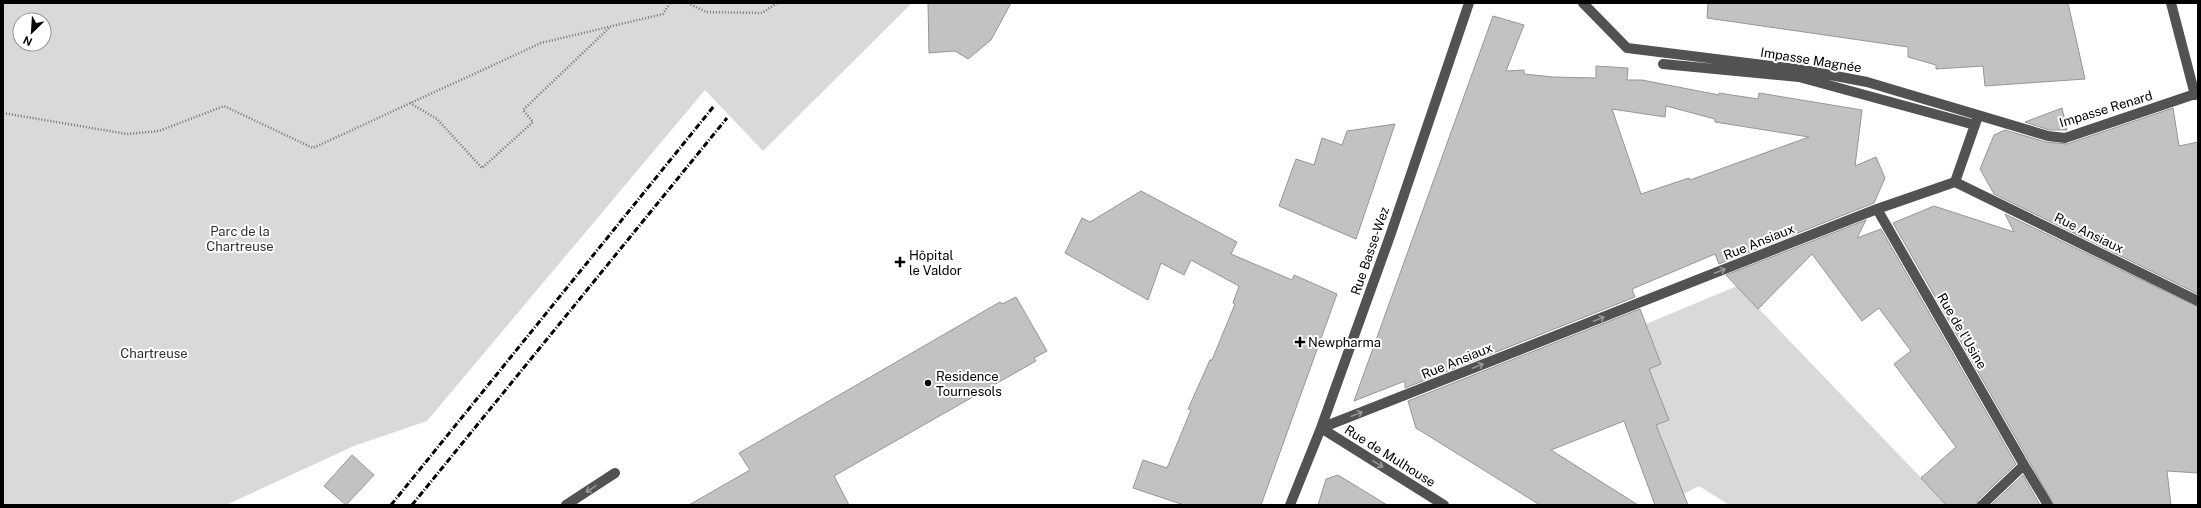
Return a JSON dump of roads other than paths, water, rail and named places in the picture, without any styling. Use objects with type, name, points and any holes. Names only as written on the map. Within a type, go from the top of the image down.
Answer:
[{"type":"street","name":"Rue Basse-Wez","points":[[1290,505],[1321,428],[1390,236],[1469,3]]},
{"type":"street","name":"Impasse Magnée","points":[[1583,3],[1627,48],[1804,70],[1866,82],[1979,115]]},
{"type":"street","name":"Impasse Renard","points":[[1979,115],[2048,136],[2065,138],[2196,94],[2171,3]]},
{"type":"street","points":[[1663,64],[1799,77],[1975,125]]},
{"type":"street","points":[[1955,182],[1979,115]]},
{"type":"street","name":"Rue Ansiaux","points":[[1321,428],[1877,209],[1955,182],[2198,301]]},
{"type":"street","name":"Rue de l'Usine","points":[[1877,209],[2048,505]]},
{"type":"street","name":"Rue de Mulhouse","points":[[1321,428],[1444,505]]},
{"type":"street","points":[[1982,505],[2024,465]]},
{"type":"street","points":[[566,505],[615,472]]},
{"type":"railway","points":[[391,505],[714,106]]},
{"type":"railway","points":[[412,505],[727,118]]},
{"type":"place","name":"Hôpital le Valdor","points":[[900,262]]},
{"type":"place","name":"Newpharma","points":[[1300,342]]},
{"type":"place","name":"Residence Tournesols","points":[[928,383]]},
{"type":"park label","name":"Parc de la Chartreuse","points":[[240,238]]},
{"type":"park label","name":"Chartreuse","points":[[154,353]]}]
